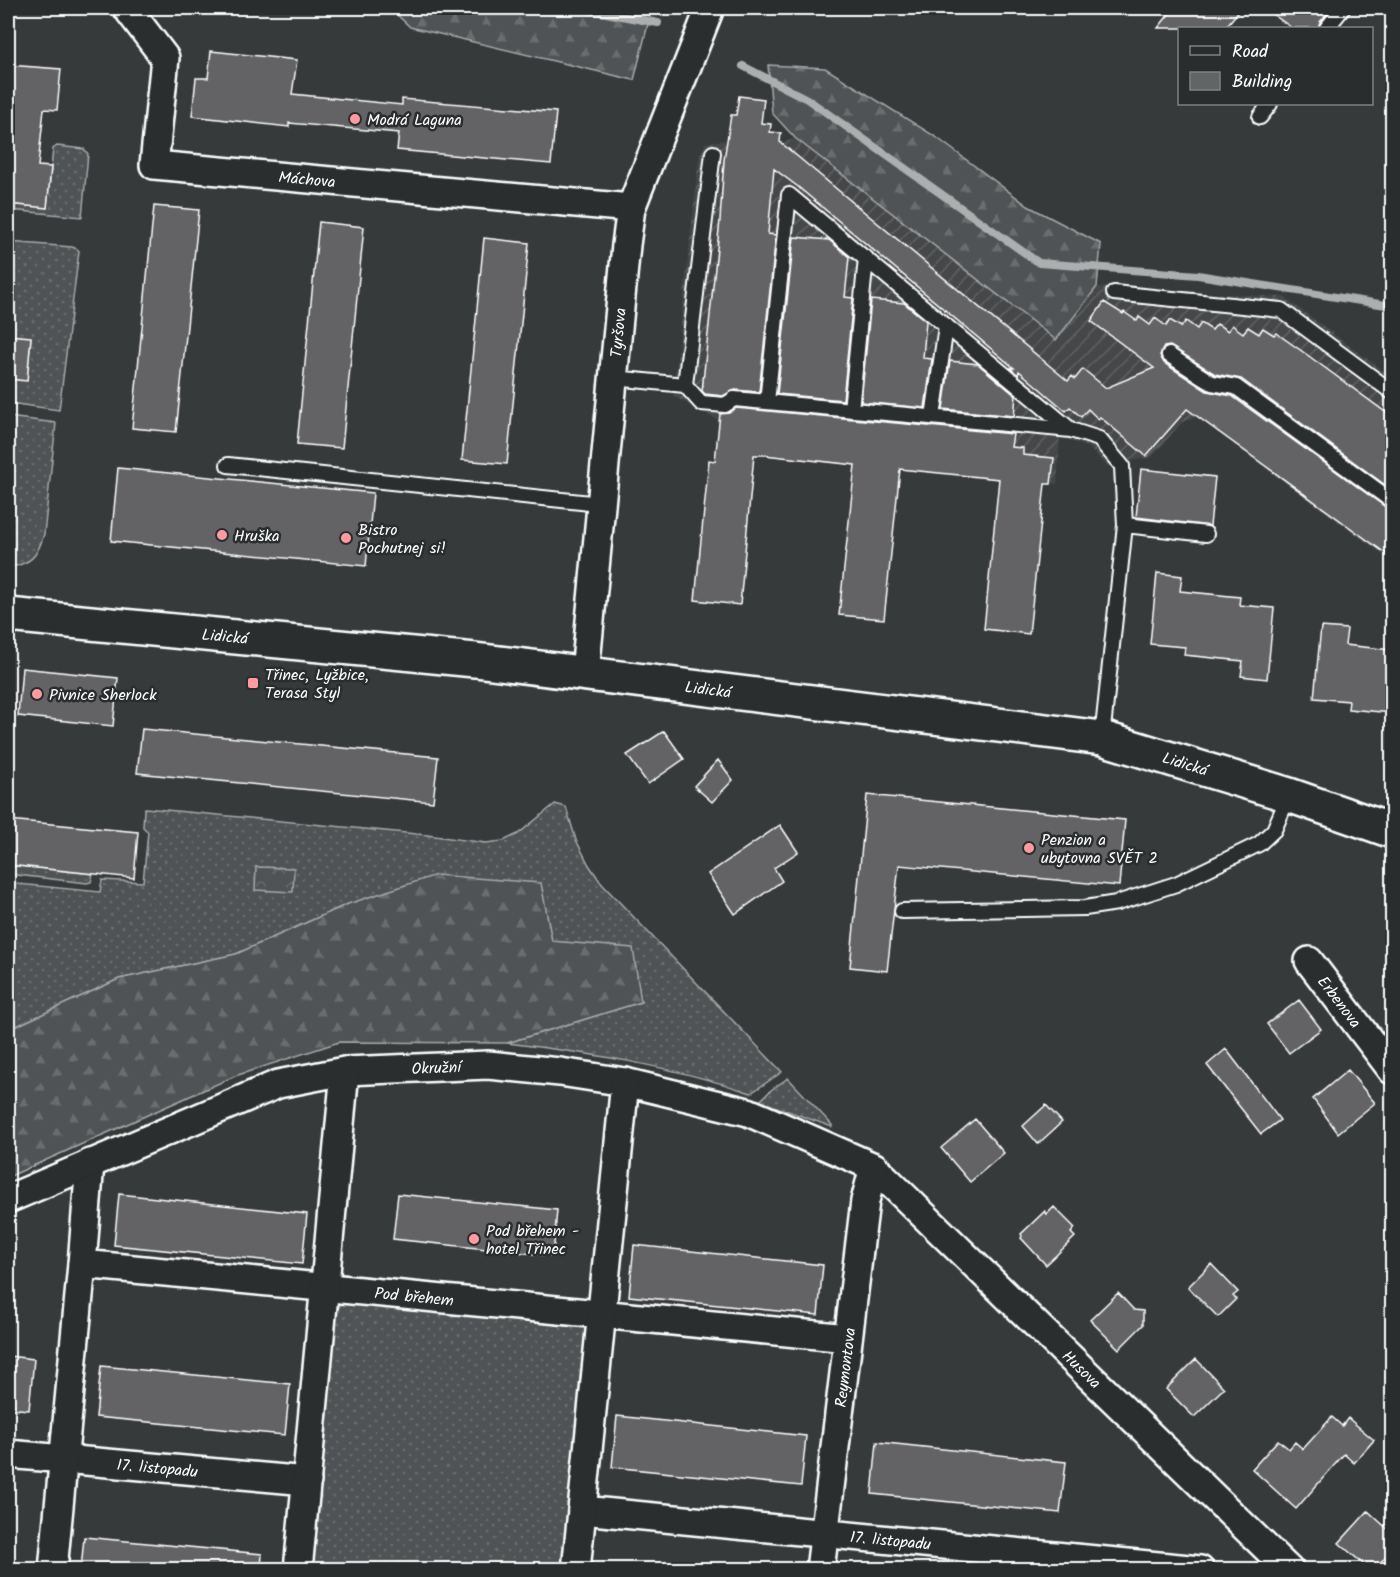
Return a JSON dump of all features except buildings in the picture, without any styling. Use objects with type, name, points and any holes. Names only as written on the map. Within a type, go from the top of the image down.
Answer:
[{"type":"street","name":"Máchova","points":[[127,8],[165,58],[154,165],[631,208]]},
{"type":"street","name":"Tyršova","points":[[585,673],[631,208],[710,8]]},
{"type":"street","name":"Lidická","points":[[8,615],[463,659],[1102,738],[1289,795],[1392,831]]},
{"type":"street","name":"Erbenova","points":[[1309,961],[1392,1070]]},
{"type":"street","name":"Okružní","points":[[8,1199],[278,1084],[345,1071],[488,1065],[560,1072],[625,1082],[748,1112],[874,1167]]},
{"type":"street","points":[[298,1569],[345,1071]]},
{"type":"street","points":[[576,1569],[625,1082]]},
{"type":"street","points":[[53,1569],[90,1163]]},
{"type":"street","name":"Reymontova","points":[[820,1569],[865,1201],[874,1167]]},
{"type":"street","name":"Husova","points":[[874,1167],[1289,1569]]},
{"type":"street","name":"Pod břehem","points":[[82,1264],[848,1338]]},
{"type":"street","name":"17. listopadu","points":[[8,1454],[307,1481]]},
{"type":"street","name":"17. listopadu","points":[[582,1510],[1200,1569]]},
{"type":"lane","points":[[1328,27],[1343,8]]},
{"type":"lane","points":[[1260,117],[1269,105]]},
{"type":"lane","points":[[685,386],[713,153]]},
{"type":"lane","points":[[767,402],[789,195],[1071,430]]},
{"type":"lane","points":[[851,410],[866,258]]},
{"type":"lane","points":[[1114,292],[1281,310],[1392,392]]},
{"type":"lane","points":[[933,417],[946,326]]},
{"type":"lane","points":[[1169,355],[1212,383],[1236,387],[1392,501]]},
{"type":"lane","points":[[614,378],[685,386],[701,404],[725,405],[734,399],[1071,430],[1099,439],[1122,466],[1125,525],[1102,738]]},
{"type":"lane","points":[[228,465],[600,504]]},
{"type":"lane","points":[[1125,525],[1206,534]]},
{"type":"lane","points":[[902,911],[1085,908],[1117,903],[1176,884],[1259,844],[1274,830],[1289,795]]},
{"type":"shaded area","points":[[795,138],[1056,339],[1097,287],[1284,297],[1392,377],[1392,561],[1196,417],[1181,423],[1152,457],[1107,466],[1089,448],[1060,437],[1057,484],[716,451],[718,420],[673,396],[699,158],[705,143],[725,140],[777,146]]},
{"type":"green space","points":[[390,8],[652,8],[634,80],[410,27]]},
{"type":"green space","points":[[768,65],[825,68],[936,137],[1028,206],[1101,244],[1097,287],[1056,340],[795,138],[772,113]]},
{"type":"green space","points":[[57,146],[84,149],[88,154],[82,217],[10,210],[10,204],[47,208],[53,149]]},
{"type":"green space","points":[[8,242],[72,247],[79,251],[59,410],[9,403],[11,379],[27,380],[31,338],[8,335]]},
{"type":"green space","points":[[8,417],[56,423],[44,534],[32,558],[8,568]]},
{"type":"green space","points":[[555,804],[566,807],[576,840],[602,884],[782,1072],[751,1093],[661,1068],[569,1051],[507,1043],[641,1002],[552,942],[348,904],[236,954],[119,979],[8,1030],[8,883],[100,892],[102,880],[143,882],[148,832],[143,827],[145,808],[427,835],[486,843],[503,841],[518,834]]},
{"type":"green space","points":[[8,865],[93,874],[91,882],[87,883],[8,874]]},
{"type":"green space","points":[[256,867],[294,868],[293,892],[255,890]]},
{"type":"green space","points":[[436,875],[541,883],[552,941],[633,948],[641,1002],[507,1043],[339,1042],[235,1076],[8,1177],[8,1030],[119,979],[236,954],[348,904]]},
{"type":"green space","points":[[788,1078],[832,1125],[832,1127],[760,1101]]},
{"type":"green space","points":[[342,1302],[587,1325],[566,1569],[308,1570],[334,1315]]},
{"type":"waterway","points":[[580,8],[658,23]]},
{"type":"waterway","points":[[743,66],[807,99],[1039,263],[1198,275],[1392,306]]},
{"type":"place","name":"Modrá Laguna","points":[[355,119]]},
{"type":"place","name":"Hruška","points":[[222,535]]},
{"type":"place","name":"Bistro Pochutnej si!","points":[[346,538]]},
{"type":"place","name":"Třinec, Lyžbice, Terasa Styl","points":[[253,683]]},
{"type":"place","name":"Pivnice Sherlock","points":[[37,694]]},
{"type":"place","name":"Penzion a ubytovna SVĚT 2","points":[[1029,848]]},
{"type":"place","name":"Pod břehem - hotel Třinec","points":[[474,1239]]}]
